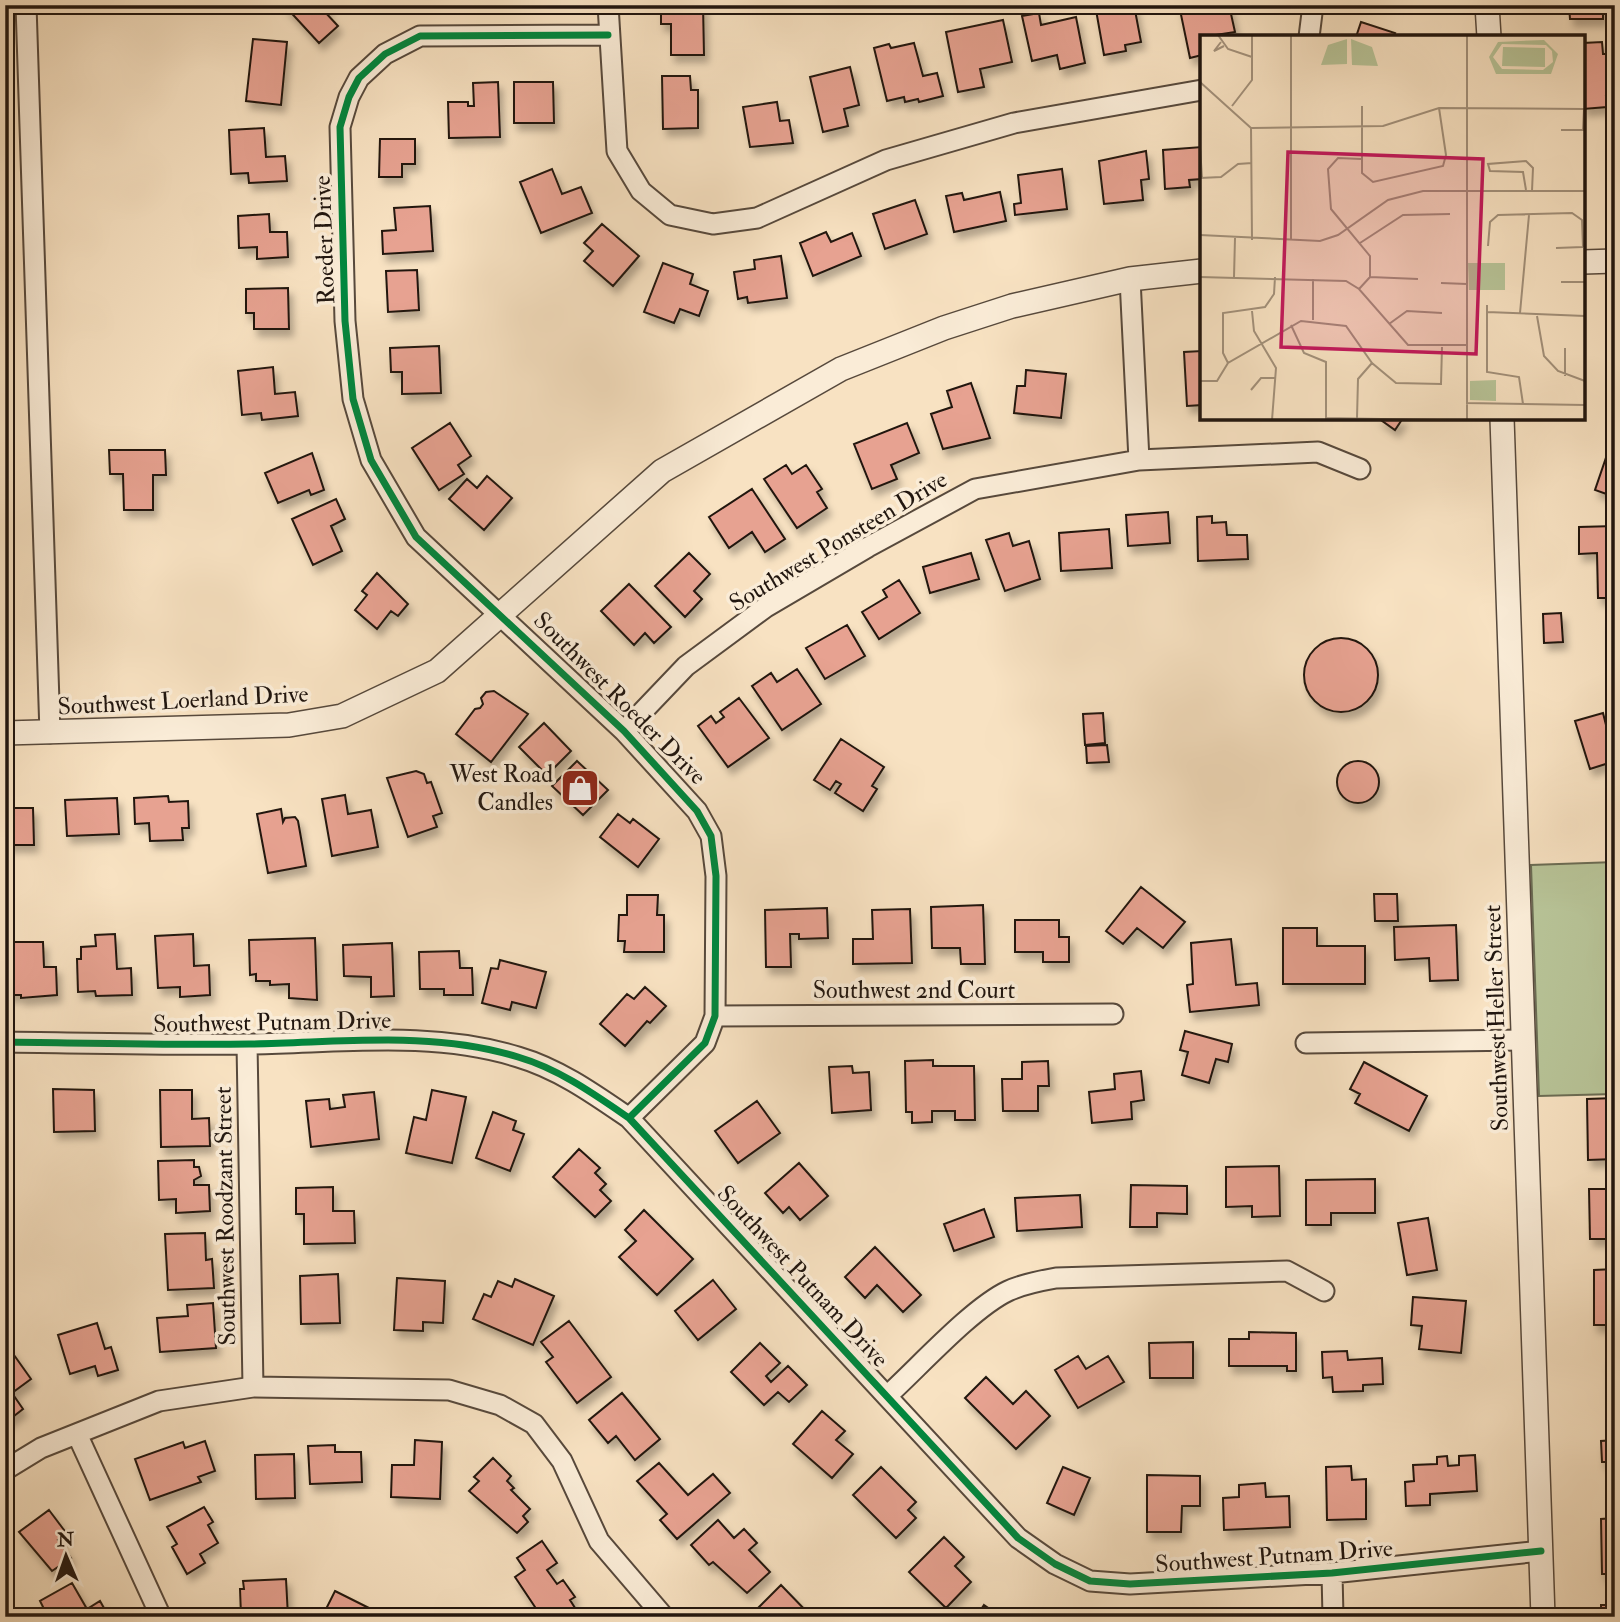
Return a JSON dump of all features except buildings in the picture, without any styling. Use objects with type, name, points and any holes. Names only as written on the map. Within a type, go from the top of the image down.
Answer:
[{"type":"street","points":[[26,5],[50,733]]},
{"type":"street","points":[[607,5],[617,151],[641,191],[670,215],[713,223],[757,218],[886,160],[1014,123],[1200,90]]},
{"type":"street","points":[[1309,35],[1313,5]]},
{"type":"street","points":[[1488,5],[1489,35]]},
{"type":"street","name":"Roeder Drive","points":[[502,614],[416,537],[371,460],[353,399],[345,321],[340,127],[349,97],[359,78],[384,54],[420,36],[608,35]]},
{"type":"street","points":[[1585,262],[1615,261]]},
{"type":"street","name":"Southwest Loerland Drive","points":[[5,733],[289,724],[342,716],[437,671],[662,471],[841,369],[989,313],[1130,279],[1200,271]]},
{"type":"street","points":[[1130,279],[1139,460]]},
{"type":"street","name":"Southwest Heller Street","points":[[1502,420],[1543,1617]]},
{"type":"street","name":"Southwest Ponsteen Drive","points":[[624,731],[686,666],[766,607],[975,489],[1139,460],[1318,452],[1360,469]]},
{"type":"street","name":"Southwest Roeder Drive","points":[[502,614],[624,731],[697,811],[711,836],[716,876],[715,1016],[705,1044],[629,1118]]},
{"type":"street","name":"Southwest 2nd Court","points":[[715,1016],[1113,1014]]},
{"type":"street","name":"Southwest Putnam Drive","points":[[5,1042],[247,1044],[408,1040],[462,1044],[518,1056],[557,1072],[629,1118],[1018,1538],[1055,1564],[1090,1581],[1130,1584],[1332,1573],[1541,1551]]},
{"type":"street","points":[[1306,1044],[1523,1040]]},
{"type":"street","name":"Southwest Roodzant Street","points":[[247,1044],[253,1387]]},
{"type":"street","points":[[887,1396],[983,1308],[1006,1292],[1031,1282],[1056,1278],[1287,1271],[1324,1291]]},
{"type":"street","points":[[5,1470],[41,1448],[159,1401],[253,1387],[449,1390],[500,1405],[534,1424],[562,1461],[599,1541],[664,1617]]},
{"type":"street","points":[[77,1434],[160,1617]]},
{"type":"street","points":[[1332,1573],[1333,1617]]},
{"type":"green space","points":[[1615,862],[1615,1094],[1539,1096],[1531,865]]},
{"type":"cycle path","points":[[608,35],[420,36],[385,54],[359,78],[349,97],[340,127],[345,321],[353,399],[371,460],[416,537],[624,731],[697,811],[711,836],[716,876],[715,1016],[705,1043],[629,1118]]},
{"type":"cycle path","points":[[5,1042],[219,1044],[419,1041],[485,1049],[533,1062],[562,1075],[629,1118],[1018,1538],[1055,1564],[1090,1581],[1130,1584],[1332,1573],[1541,1551]]},
{"type":"place","name":"West Road Candles","points":[[580,788]]}]
